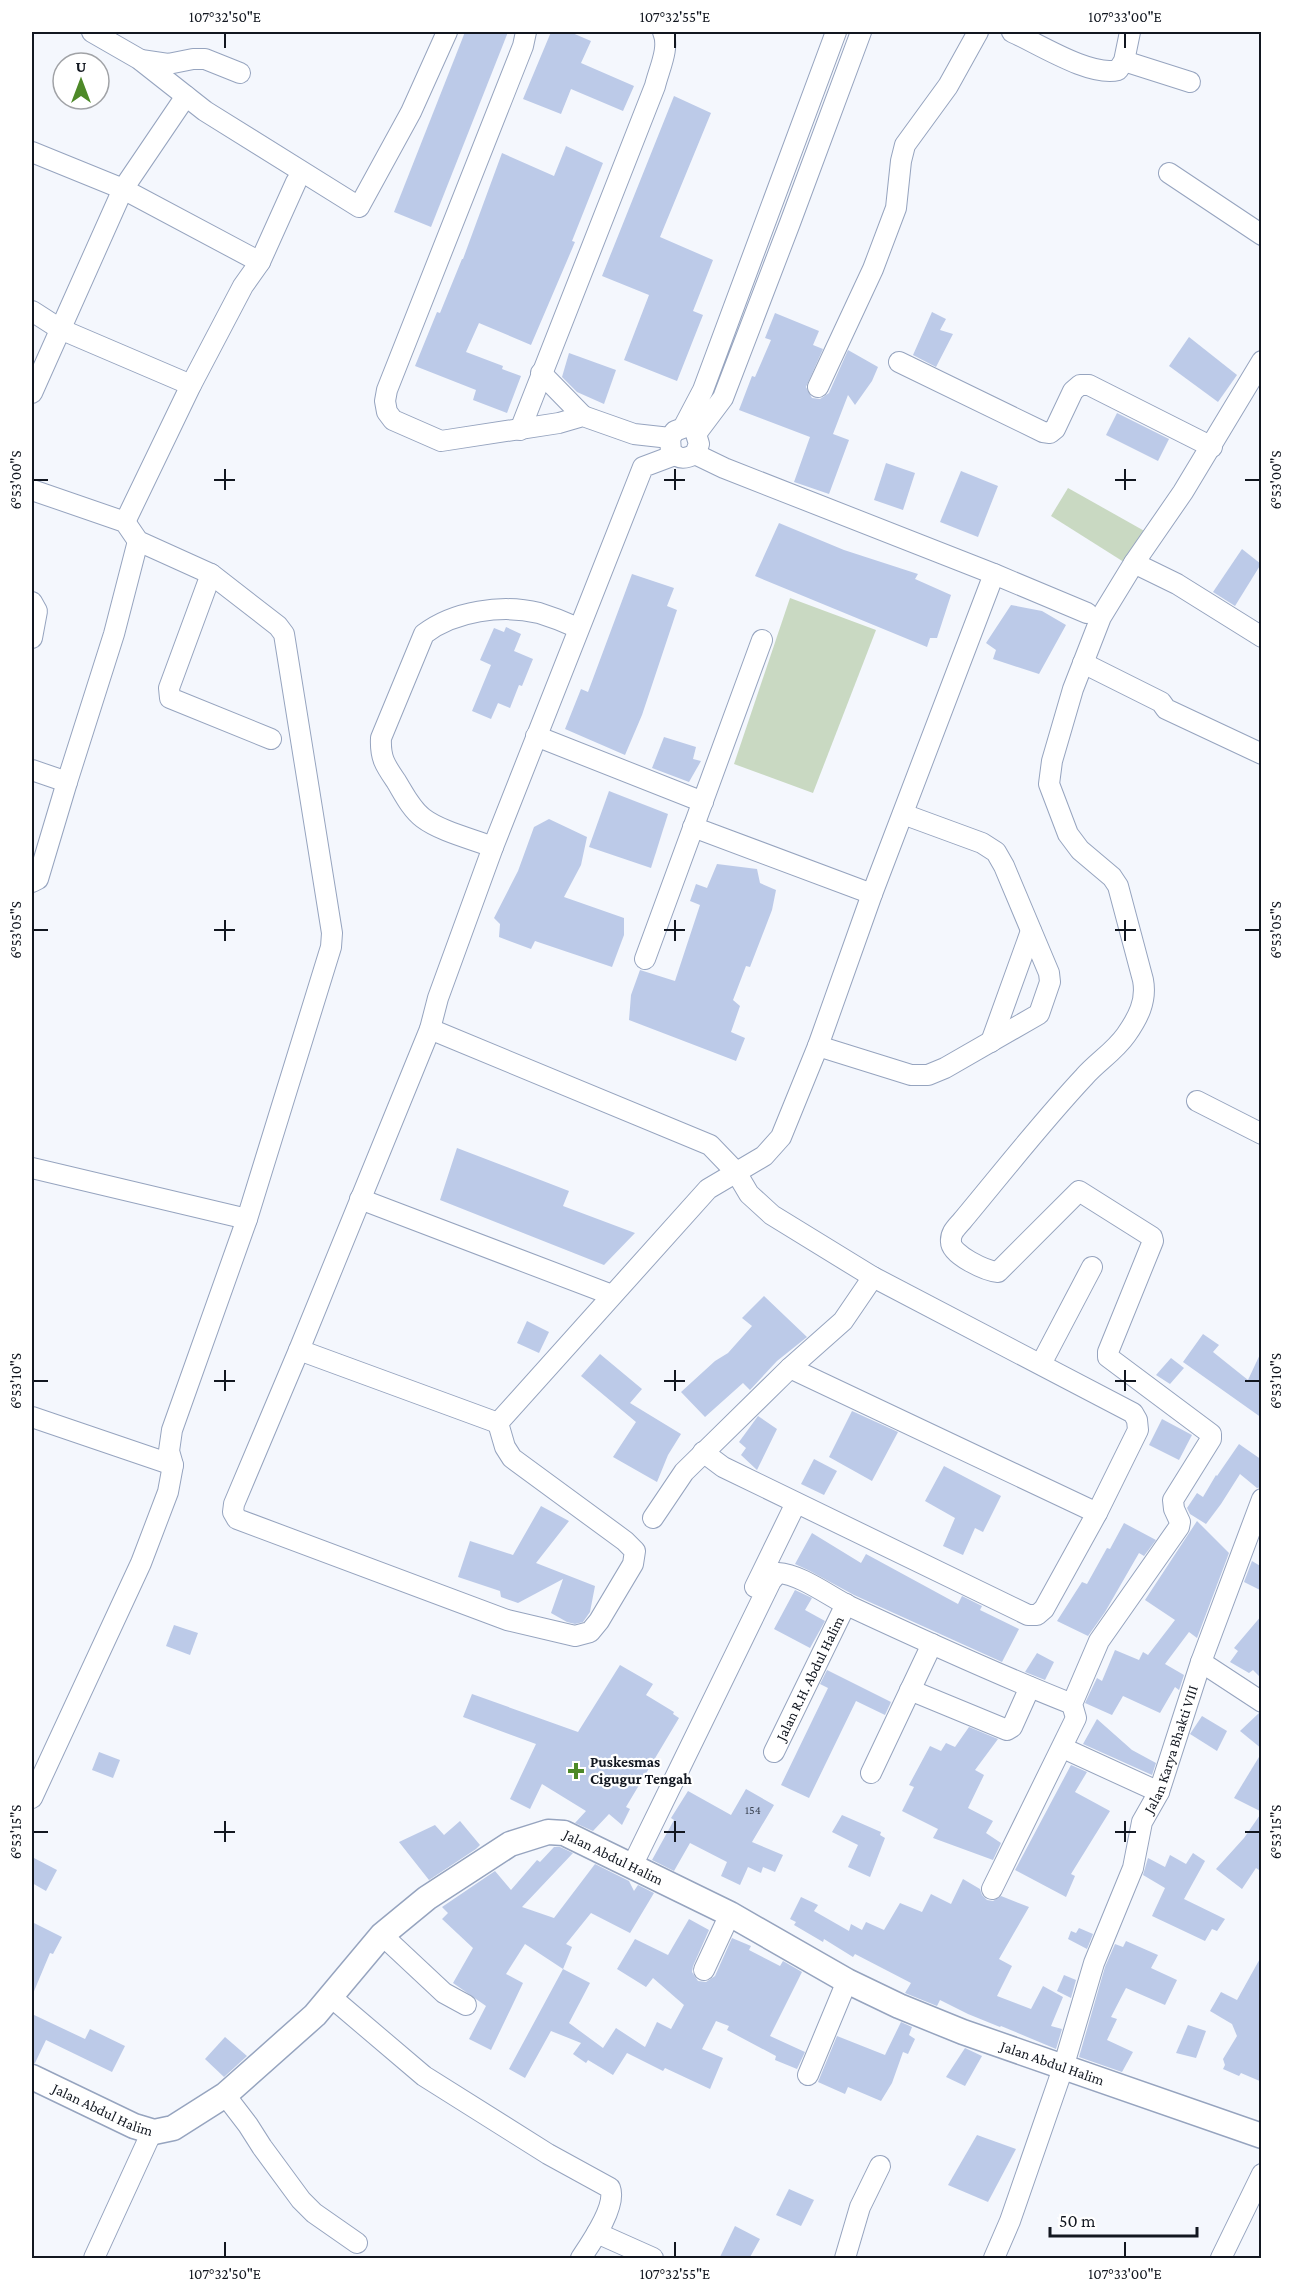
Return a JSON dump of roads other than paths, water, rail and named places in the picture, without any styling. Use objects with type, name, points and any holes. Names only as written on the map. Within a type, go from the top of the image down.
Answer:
[{"type":"street","points":[[92,32],[139,59],[205,111],[359,207],[411,112],[447,32]]},
{"type":"street","points":[[526,32],[523,46],[415,314],[385,401],[387,412],[393,420],[441,441],[559,423],[583,416]]},
{"type":"street","points":[[520,429],[655,86],[665,49],[666,39],[663,32]]},
{"type":"street","points":[[684,442],[836,32]]},
{"type":"street","points":[[643,466],[684,442],[723,398],[861,32]]},
{"type":"street","points":[[818,387],[873,269],[896,208],[905,145],[948,86],[978,32]]},
{"type":"street","points":[[1012,32],[1068,59],[1108,73],[1119,70],[1124,61],[1130,32]]},
{"type":"street","points":[[139,59],[168,64],[205,59],[240,73]]},
{"type":"street","points":[[1124,61],[1190,82]]},
{"type":"street","points":[[32,393],[123,189],[186,96]]},
{"type":"street","points":[[32,152],[123,189],[260,262]]},
{"type":"street","points":[[1169,173],[1262,235]]},
{"type":"street","points":[[125,522],[191,385],[243,286],[260,262],[296,182]]},
{"type":"street","points":[[768,214],[790,223]]},
{"type":"street","points":[[32,311],[60,329],[191,385]]},
{"type":"street","points":[[992,1889],[1076,1718],[1072,1704],[1099,1641],[1179,1527],[1180,1522],[1173,1500],[1211,1434],[1108,1357],[1108,1352],[1153,1241],[1152,1237],[1079,1191],[998,1272],[978,1265],[952,1248],[952,1233],[1085,1076],[1116,1048],[1127,1034],[1143,1005],[1145,993],[1143,980],[1118,886],[1112,877],[1080,850],[1068,834],[1049,784],[1052,761],[1083,663],[1101,617],[1134,563],[1212,447],[1262,361]]},
{"type":"street","points":[[899,362],[1043,432],[1050,433],[1055,429],[1073,391],[1080,385],[1089,385],[1212,447]]},
{"type":"street","points":[[541,373],[583,416],[634,434],[684,442],[724,468],[1087,613]]},
{"type":"street","points":[[498,1423],[505,1447],[512,1458],[625,1541],[635,1551],[633,1564],[590,1632],[575,1636],[507,1620],[237,1519],[233,1512],[234,1504],[430,1029],[438,998],[493,847],[643,466],[645,455],[634,434]]},
{"type":"street","points":[[32,490],[125,522],[138,541],[211,574],[278,626],[284,634],[332,933],[332,947],[247,1219],[172,1431],[169,1451],[173,1465],[168,1492],[141,1563],[32,1798]]},
{"type":"street","points":[[32,882],[38,879],[114,634],[138,541]]},
{"type":"street","points":[[1134,563],[1177,584],[1262,637]]},
{"type":"street","points":[[211,574],[169,688],[170,698],[270,739]]},
{"type":"street","points":[[498,1423],[708,1189],[764,1156],[781,1137],[818,1046],[872,894],[994,574]]},
{"type":"street","points":[[32,602],[37,611],[32,638]]},
{"type":"street","points":[[493,847],[424,819],[415,810],[386,765],[380,753],[381,738],[424,634],[436,625],[465,615],[500,609],[537,612],[578,628]]},
{"type":"street","points":[[645,959],[762,640]]},
{"type":"street","points":[[1083,663],[1161,702],[1166,709],[1262,754]]},
{"type":"street","points":[[536,736],[703,802]]},
{"type":"street","points":[[32,770],[67,782]]},
{"type":"street","points":[[818,1046],[911,1075],[928,1075],[945,1068],[1039,1014],[1050,982],[1049,973],[996,852],[982,843],[903,814]]},
{"type":"street","points":[[693,827],[872,894]]},
{"type":"street","points":[[991,1042],[1031,932]]},
{"type":"street","points":[[430,1029],[710,1145],[736,1172],[749,1194],[772,1215],[873,1277],[1133,1413],[1137,1420],[1138,1430],[1097,1513],[1044,1609],[1037,1615],[1028,1615],[796,1503],[723,1467],[703,1452]]},
{"type":"street","points":[[1197,1101],[1262,1134]]},
{"type":"street","points":[[32,1167],[247,1219]]},
{"type":"street","points":[[360,1199],[612,1295]]},
{"type":"street","points":[[1041,1364],[1092,1267]]},
{"type":"street","points":[[654,1518],[684,1472],[790,1368],[843,1321],[873,1277]]},
{"type":"street","points":[[299,1350],[498,1423]]},
{"type":"street","points":[[790,1368],[1097,1513]]},
{"type":"street","points":[[32,1417],[173,1465]]},
{"type":"street","name":"Jalan Karya Bhakti VIII","points":[[994,2259],[1011,2221],[1063,2068],[1094,1963],[1133,1868],[1142,1822],[1159,1792],[1201,1662],[1255,1534],[1262,1499]]},
{"type":"street","points":[[629,1842],[796,1503]]},
{"type":"street","points":[[632,1866],[774,1576],[778,1573],[792,1576],[932,1644],[1030,1688],[1072,1704]]},
{"type":"street","name":"Jalan R.H. Abdul Halim","points":[[774,1752],[846,1604]]},
{"type":"street","points":[[871,1773],[932,1644]]},
{"type":"street","points":[[1201,1662],[1262,1702]]},
{"type":"street","points":[[910,1690],[1007,1730],[1012,1727],[1030,1688]]},
{"type":"street","points":[[1063,1748],[1159,1792]]},
{"type":"street","name":"Jalan Abdul Halim","points":[[32,2077],[134,2126],[154,2132],[173,2128],[225,2095],[315,2015],[382,1935],[428,1898],[510,1844],[532,1835],[548,1832],[564,1833],[730,1914],[847,1981],[899,2006],[1063,2068],[1262,2136]]},
{"type":"street","points":[[704,1970],[730,1914]]},
{"type":"street","points":[[382,1935],[444,1993],[466,2005]]},
{"type":"street","points":[[808,2075],[847,1981]]},
{"type":"street","points":[[330,1997],[424,2076],[548,2154],[610,2188],[612,2201],[597,2233],[581,2259]]},
{"type":"street","points":[[225,2095],[301,2200],[314,2213],[357,2243]]},
{"type":"street","points":[[94,2259],[149,2138],[154,2132]]},
{"type":"street","points":[[845,2259],[860,2207],[880,2166]]},
{"type":"street","points":[[1221,2259],[1262,2174]]},
{"type":"street","points":[[597,2233],[653,2259]]},
{"type":"place","name":"Puskesmas Cigugur Tengah","points":[[576,1771]]}]
